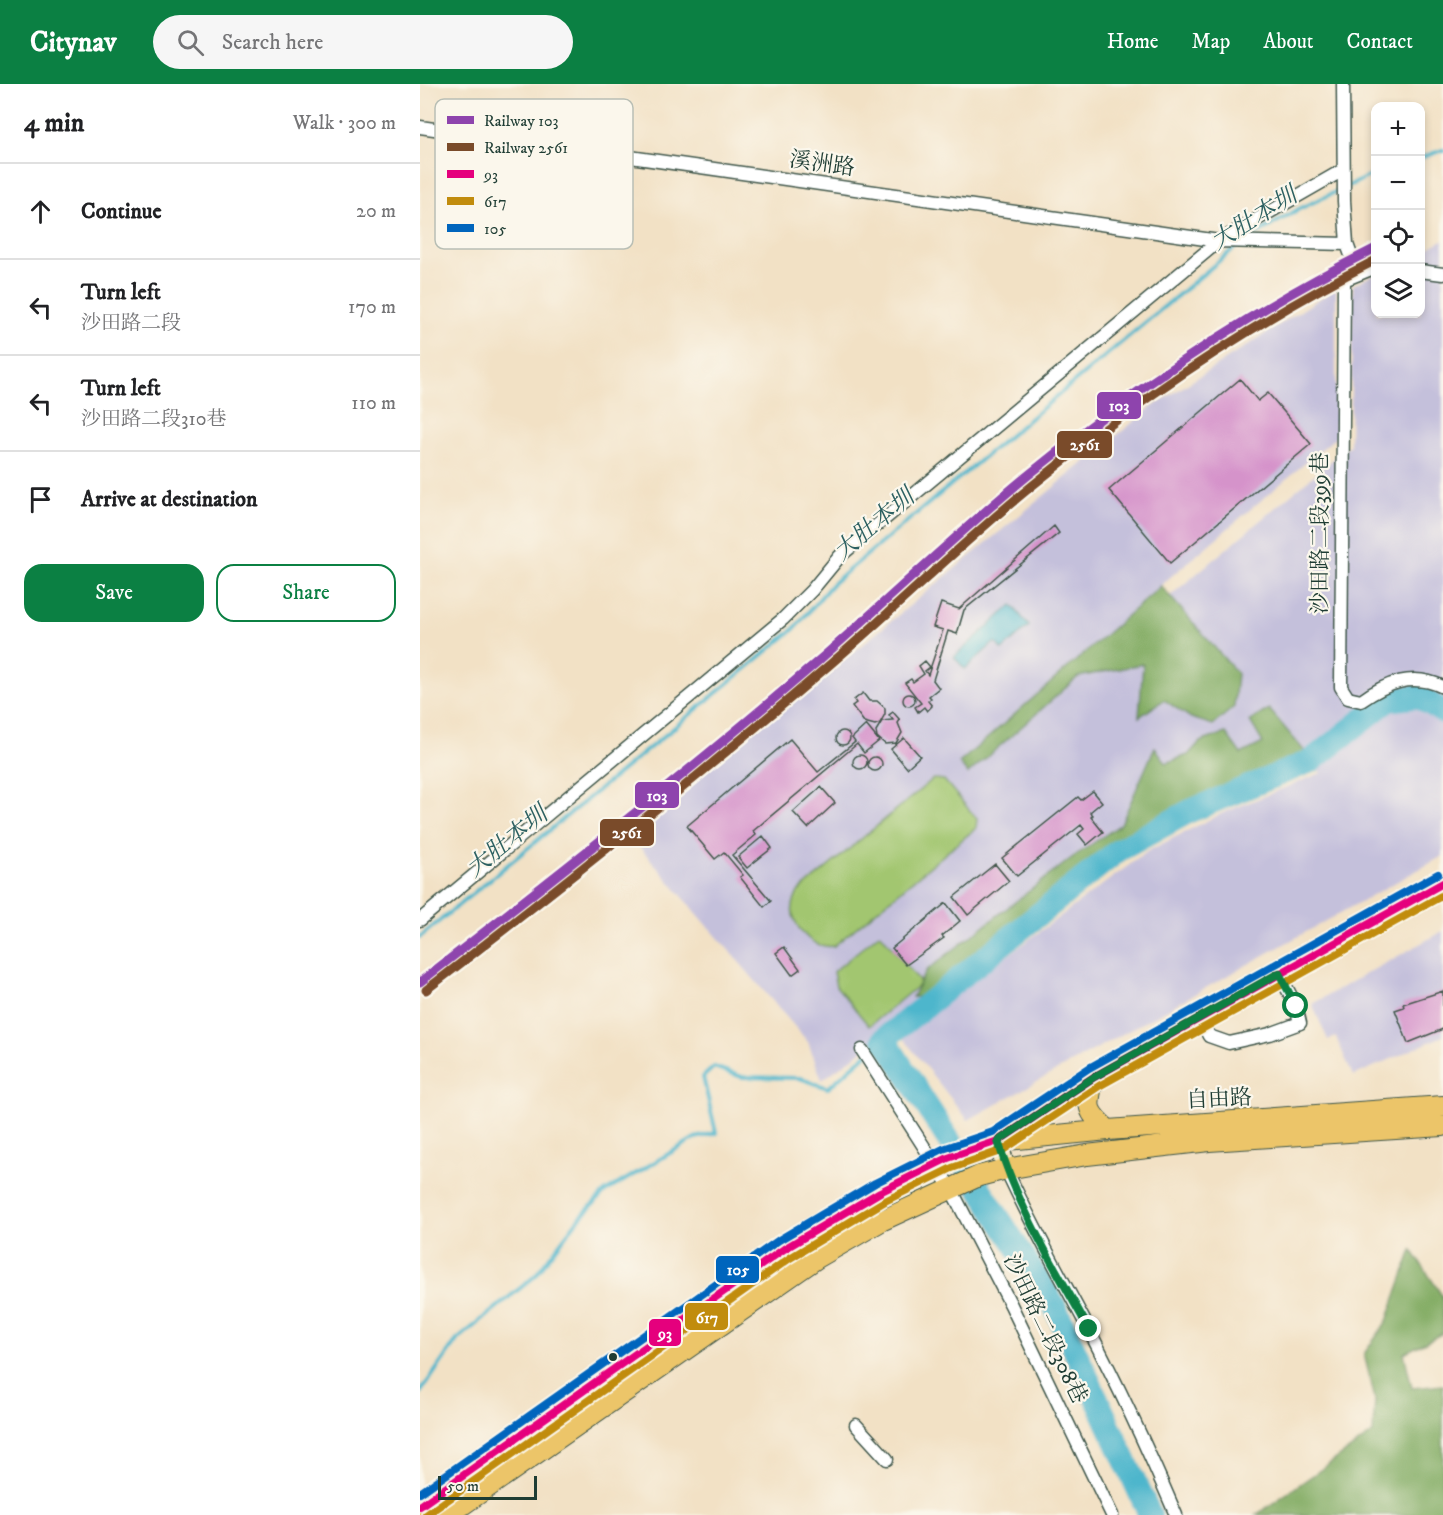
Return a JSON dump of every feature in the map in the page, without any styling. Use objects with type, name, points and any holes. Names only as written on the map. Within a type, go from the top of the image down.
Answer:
[{"type":"main road","points":[[1094,1077],[1088,1102],[1090,1115],[1108,1130]]},
{"type":"main road","name":"自由路","points":[[420,1506],[784,1249],[880,1192],[974,1148],[998,1141],[1108,1130],[1443,1106]]},
{"type":"main road","name":"自由路","points":[[448,1515],[801,1268],[881,1221],[965,1182],[1006,1169],[1087,1155],[1209,1141],[1443,1126]]},
{"type":"street","points":[[1343,84],[1343,170],[1347,244],[1357,272],[1371,268]]},
{"type":"street","name":"溪洲路","points":[[420,127],[435,129]]},
{"type":"street","name":"溪洲路","points":[[633,157],[1220,241],[1347,244]]},
{"type":"street","points":[[420,920],[783,619],[840,556],[1220,241],[1343,170]]},
{"type":"street","name":"沙田路二段399巷","points":[[1357,272],[1344,280],[1341,687],[1348,698],[1361,701],[1378,689],[1400,681],[1415,680],[1443,687]]},
{"type":"street","points":[[1425,272],[1443,274]]},
{"type":"street","points":[[1176,1515],[1098,1349],[1033,1227],[1006,1169],[998,1141],[1094,1077],[1443,883]]},
{"type":"street","points":[[1200,1018],[1209,1036],[1229,1043],[1270,1034],[1300,1023],[1296,1006],[1279,973]]},
{"type":"street","name":"沙田路二段308巷","points":[[862,1050],[942,1161],[965,1182],[1011,1305],[1112,1515]]},
{"type":"street","points":[[856,1425],[887,1459]]},
{"type":"shaded area","points":[[1443,240],[1443,856],[968,1120],[903,1038],[922,1019],[1148,851],[1218,815],[1321,773],[1304,750],[1117,838],[854,1057],[822,1080],[808,1042],[626,831],[809,681],[851,654],[1149,409],[1336,288],[1336,437],[1161,585],[1170,596],[1350,445],[1353,285],[1371,276],[1371,318],[1425,318],[1425,250]]},
{"type":"shaded area","points":[[1443,931],[1443,1036],[1353,1076],[1336,1037],[1328,1040],[1312,1004]]},
{"type":"green space","points":[[1161,586],[1237,673],[1234,707],[1213,725],[1191,718],[1164,700],[1139,717],[1143,664],[1078,677],[968,774],[959,763]]},
{"type":"green space","points":[[1269,709],[1311,759],[1209,798],[1142,833],[941,997],[912,997],[926,971],[1073,857],[1121,824],[1155,747],[1166,763],[1188,755],[1200,742],[1226,733],[1241,754],[1263,743],[1250,721]]},
{"type":"green space","points":[[933,779],[944,780],[977,819],[976,828],[834,946],[814,943],[799,928],[793,915],[793,906],[798,892]]},
{"type":"green space","points":[[880,933],[921,983],[869,1026],[836,986],[833,972]]},
{"type":"green space","points":[[1412,1250],[1443,1297],[1443,1333],[1404,1353],[1412,1388],[1443,1385],[1443,1515],[1256,1515],[1373,1433],[1375,1399],[1364,1354],[1387,1321]]},
{"type":"water","points":[[1012,605],[1029,626],[1002,650],[995,642],[965,669],[954,657]]},
{"type":"building","points":[[1240,379],[1258,401],[1268,393],[1311,444],[1170,563],[1109,490]]},
{"type":"building","points":[[1054,526],[1059,533],[964,610],[957,634],[948,631],[933,680],[939,688],[929,696],[931,698],[928,701],[932,706],[927,711],[924,707],[918,712],[915,707],[921,703],[905,683],[911,679],[913,682],[924,674],[919,666],[925,661],[930,667],[925,671],[928,675],[943,630],[933,627],[941,603],[959,609]]},
{"type":"building","points":[[863,693],[869,701],[877,701],[885,708],[885,714],[880,723],[875,725],[864,722],[852,706],[856,703],[854,700]]},
{"type":"building","points":[[911,694],[914,695],[914,705],[907,706],[904,705],[903,698],[904,695]]},
{"type":"building","points":[[893,712],[900,720],[898,723],[902,733],[896,743],[885,744],[877,737],[876,731],[882,721],[893,720],[889,715]]},
{"type":"building","points":[[866,725],[879,741],[864,753],[857,744],[753,831],[756,835],[732,855],[771,901],[764,907],[740,877],[743,875],[724,852],[715,859],[687,826],[790,739],[818,772],[855,742],[852,738]]},
{"type":"building","points":[[840,731],[846,731],[850,738],[846,745],[840,745],[836,741],[836,735]]},
{"type":"building","points":[[904,738],[920,756],[907,768],[891,749]]},
{"type":"building","points":[[857,755],[863,755],[867,762],[863,769],[857,769],[853,765],[853,759]]},
{"type":"building","points":[[872,757],[878,757],[882,764],[878,771],[872,771],[868,767],[868,761]]},
{"type":"building","points":[[821,787],[835,803],[808,828],[793,812]]},
{"type":"building","points":[[1093,791],[1102,802],[1090,812],[1093,815],[1091,817],[1103,832],[1087,845],[1078,834],[1084,829],[1081,825],[1017,876],[1002,858],[1078,797],[1081,800]]},
{"type":"building","points":[[763,836],[772,848],[747,868],[738,857]]},
{"type":"building","points":[[995,864],[1009,881],[968,915],[954,897]]},
{"type":"building","points":[[946,903],[960,921],[942,936],[944,938],[906,965],[892,948]]},
{"type":"building","points":[[784,947],[800,969],[792,975],[776,953]]},
{"type":"building","points":[[1443,991],[1443,1029],[1408,1043],[1395,1010],[1404,1007],[1403,1004]]},
{"type":"waterway","name":"大肚本圳","points":[[1425,156],[1443,150]]},
{"type":"waterway","name":"大肚本圳","points":[[1251,237],[1299,209],[1371,175]]},
{"type":"waterway","name":"大肚本圳","points":[[420,937],[794,629],[832,584],[1237,246]]},
{"type":"waterway","points":[[1150,1515],[1053,1303],[884,1039],[1119,850],[1190,811],[1311,761],[1388,700],[1419,696],[1443,712]]},
{"type":"waterway","points":[[420,1393],[457,1340],[535,1276],[576,1222],[605,1192],[695,1138],[716,1133],[703,1077],[714,1067],[742,1077],[800,1078],[828,1088],[884,1039]]},
{"type":"rail line","name":"103","points":[[420,982],[670,785],[817,662],[999,499],[1067,444],[1151,382],[1239,325],[1329,272],[1371,251]]},
{"type":"rail line","name":"2561","points":[[426,990],[724,754],[848,649],[1006,507],[1073,453],[1198,363],[1286,309],[1371,263]]},
{"type":"transit line","name":"105","points":[[420,1493],[779,1240],[875,1183],[943,1149],[993,1132],[1089,1068],[1438,874]]},
{"type":"transit line","name":"93","points":[[420,1506],[784,1249],[880,1192],[948,1158],[998,1141],[1094,1077],[1443,883]]},
{"type":"transit line","name":"617","points":[[426,1515],[790,1258],[885,1201],[952,1168],[1003,1150],[1099,1086],[1443,895]]},
{"type":"route","points":[[1089,1329],[1033,1227],[1006,1169],[998,1141],[1094,1077],[1279,973],[1296,1006]]}]
